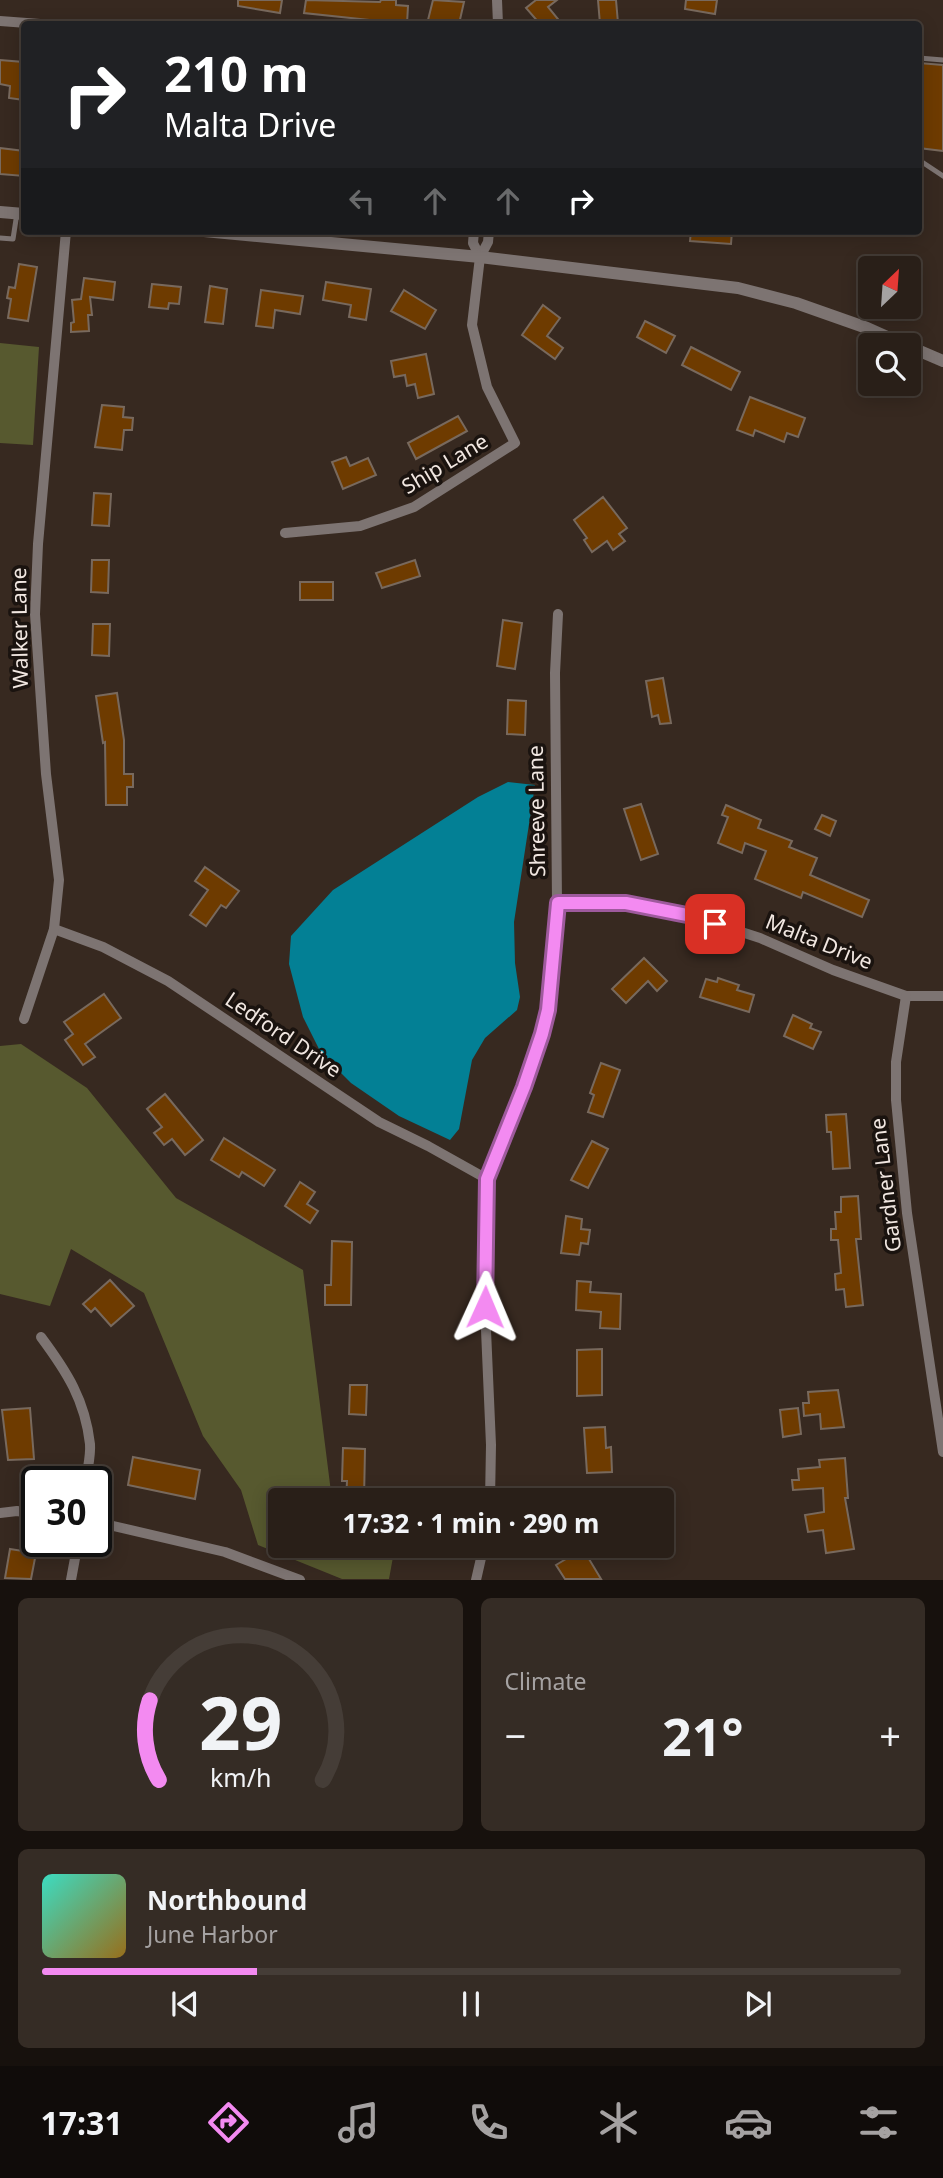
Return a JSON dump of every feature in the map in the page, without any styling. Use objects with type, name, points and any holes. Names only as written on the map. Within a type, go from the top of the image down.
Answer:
[{"type":"street","points":[[497,0],[498,21]]},
{"type":"street","points":[[0,21],[21,23]]},
{"type":"street","points":[[0,212],[21,214]]},
{"type":"street","name":"Walker Lane","points":[[24,1019],[54,929],[60,880],[46,774],[36,614],[38,544],[66,235]]},
{"type":"street","points":[[246,235],[480,257],[738,288],[796,303],[875,333]]},
{"type":"street","points":[[474,235],[473,243],[480,257]]},
{"type":"street","points":[[480,257],[488,243],[489,235]]},
{"type":"street","name":"Ship Lane","points":[[285,533],[360,526],[414,507],[515,443],[487,387],[472,325],[480,257]]},
{"type":"street","points":[[921,351],[943,361]]},
{"type":"street","name":"Shreeve Lane","points":[[491,1488],[485,1307],[487,1179],[524,1087],[548,1010],[558,903],[555,673],[558,614]]},
{"type":"street","name":"Malta Drive","points":[[558,903],[626,903],[692,916],[760,939],[833,970],[906,996],[943,996]]},
{"type":"street","name":"Ledford Drive","points":[[54,929],[103,947],[168,981],[379,1122],[487,1179]]},
{"type":"street","name":"Gardner Lane","points":[[906,996],[896,1062],[896,1100],[907,1213],[943,1452]]},
{"type":"street","points":[[41,1337],[66,1371],[81,1402],[90,1446],[88,1466]]},
{"type":"street","points":[[0,1513],[21,1511]]},
{"type":"street","points":[[112,1525],[225,1552],[300,1580]]},
{"type":"street","points":[[71,1580],[75,1557]]},
{"type":"street","points":[[476,1580],[481,1558]]},
{"type":"lane","points":[[922,58],[943,60]]},
{"type":"lane","points":[[922,162],[943,176]]},
{"type":"lane","points":[[0,238],[13,239],[21,214]]},
{"type":"green space","points":[[0,343],[39,347],[33,445],[0,443]]},
{"type":"green space","points":[[21,1044],[87,1088],[176,1198],[303,1270],[330,1488],[268,1488],[268,1549],[258,1545],[241,1490],[203,1436],[144,1293],[71,1249],[50,1306],[0,1294],[0,1046]]},
{"type":"green space","points":[[290,1558],[393,1558],[389,1579],[342,1579]]},
{"type":"water","points":[[508,782],[535,785],[514,922],[515,963],[520,997],[517,1010],[485,1038],[472,1060],[459,1129],[450,1140],[399,1116],[351,1083],[321,1053],[303,1017],[289,964],[291,936],[333,890],[478,797]]},
{"type":"building","points":[[238,0],[282,0],[280,13],[238,6]]},
{"type":"building","points":[[306,0],[396,0],[396,5],[408,6],[407,21],[379,21],[304,13]]},
{"type":"building","points":[[433,0],[464,2],[460,21],[428,21]]},
{"type":"building","points":[[536,0],[557,0],[548,7],[560,21],[537,21],[526,8]]},
{"type":"building","points":[[598,0],[616,0],[618,21],[600,21]]},
{"type":"building","points":[[686,0],[717,0],[715,14],[685,9]]},
{"type":"building","points":[[0,60],[21,62],[21,100],[9,98],[10,86],[0,84]]},
{"type":"building","points":[[922,63],[943,65],[943,151],[922,148]]},
{"type":"building","points":[[0,148],[21,151],[21,176],[0,174]]},
{"type":"building","points":[[691,235],[732,235],[731,244],[690,241]]},
{"type":"building","points":[[19,264],[37,267],[28,321],[8,318],[11,299],[7,298],[9,287],[15,288]]},
{"type":"building","points":[[84,278],[115,282],[113,300],[90,297],[92,315],[88,315],[89,331],[71,332],[71,323],[74,322],[72,300],[81,299]]},
{"type":"building","points":[[326,282],[371,289],[366,320],[349,317],[351,305],[323,300]]},
{"type":"building","points":[[152,284],[181,287],[179,304],[169,303],[168,309],[149,307]]},
{"type":"building","points":[[210,286],[227,289],[223,324],[205,322]]},
{"type":"building","points":[[261,290],[303,296],[300,314],[275,310],[273,328],[256,326]]},
{"type":"building","points":[[404,290],[436,310],[425,329],[391,311]]},
{"type":"building","points":[[543,305],[560,318],[547,336],[563,348],[555,359],[522,335]]},
{"type":"building","points":[[645,321],[675,336],[666,353],[637,337]]},
{"type":"building","points":[[691,347],[740,372],[731,390],[682,365]]},
{"type":"building","points":[[426,354],[434,394],[418,398],[415,384],[407,386],[405,375],[394,377],[391,361]]},
{"type":"building","points":[[750,397],[805,418],[798,437],[787,433],[784,442],[755,430],[753,436],[737,430]]},
{"type":"building","points":[[102,405],[124,407],[123,417],[133,418],[132,430],[124,430],[122,450],[95,447]]},
{"type":"building","points":[[458,416],[467,431],[416,459],[408,443]]},
{"type":"building","points":[[346,457],[350,466],[368,458],[376,475],[343,489],[332,462]]},
{"type":"building","points":[[94,493],[111,494],[109,526],[92,525]]},
{"type":"building","points":[[603,497],[627,528],[619,534],[625,541],[613,550],[607,541],[592,552],[584,540],[587,538],[574,520]]},
{"type":"building","points":[[92,560],[109,560],[108,593],[91,592]]},
{"type":"building","points":[[415,560],[420,576],[382,588],[376,573]]},
{"type":"building","points":[[300,582],[333,582],[333,600],[300,600]]},
{"type":"building","points":[[503,620],[522,623],[515,669],[497,666]]},
{"type":"building","points":[[93,624],[110,624],[109,656],[92,655]]},
{"type":"building","points":[[663,678],[671,723],[660,724],[658,715],[652,717],[646,681]]},
{"type":"building","points":[[117,693],[124,740],[124,774],[133,774],[133,787],[127,787],[127,805],[106,805],[105,742],[103,743],[96,696]]},
{"type":"building","points":[[508,700],[526,701],[525,735],[507,734]]},
{"type":"building","points":[[641,804],[658,854],[641,860],[624,809]]},
{"type":"building","points":[[726,805],[761,820],[758,828],[792,841],[789,847],[817,858],[810,875],[869,900],[862,917],[803,892],[801,898],[755,879],[766,851],[745,843],[742,853],[718,843],[728,817],[722,815]]},
{"type":"building","points":[[822,815],[836,821],[830,836],[815,829]]},
{"type":"building","points":[[205,867],[239,891],[226,908],[221,905],[206,926],[190,915],[208,890],[195,881]]},
{"type":"building","points":[[644,958],[667,981],[657,991],[648,981],[626,1003],[612,989]]},
{"type":"building","points":[[718,978],[739,985],[737,990],[754,995],[749,1012],[700,997],[706,979],[717,982]]},
{"type":"building","points":[[104,994],[121,1018],[85,1044],[95,1057],[83,1065],[65,1040],[73,1034],[64,1022]]},
{"type":"building","points":[[793,1015],[812,1024],[810,1028],[821,1032],[813,1049],[784,1036]]},
{"type":"building","points":[[601,1063],[620,1070],[603,1117],[588,1112],[594,1095],[590,1093]]},
{"type":"building","points":[[165,1094],[203,1140],[185,1155],[172,1139],[164,1145],[154,1133],[162,1127],[147,1109]]},
{"type":"building","points":[[846,1114],[850,1168],[833,1169],[831,1132],[827,1132],[826,1115]]},
{"type":"building","points":[[224,1138],[275,1170],[264,1186],[242,1172],[239,1177],[211,1160]]},
{"type":"building","points":[[592,1141],[608,1149],[588,1188],[571,1180]]},
{"type":"building","points":[[300,1182],[315,1192],[307,1204],[318,1211],[310,1223],[285,1206]]},
{"type":"building","points":[[858,1196],[861,1239],[856,1239],[863,1305],[846,1307],[844,1289],[836,1290],[835,1274],[841,1273],[838,1240],[831,1240],[831,1229],[836,1229],[835,1212],[841,1212],[841,1197]]},
{"type":"building","points":[[566,1216],[582,1219],[581,1229],[590,1230],[588,1244],[581,1243],[579,1255],[561,1253]]},
{"type":"building","points":[[332,1241],[352,1242],[351,1305],[325,1305],[325,1285],[331,1285]]},
{"type":"building","points":[[110,1280],[134,1306],[111,1326],[95,1308],[91,1312],[83,1304]]},
{"type":"building","points":[[577,1281],[591,1282],[590,1292],[621,1294],[620,1329],[600,1328],[601,1312],[576,1310]]},
{"type":"building","points":[[602,1349],[602,1395],[577,1396],[577,1350]]},
{"type":"building","points":[[350,1385],[367,1385],[366,1415],[349,1414]]},
{"type":"building","points":[[838,1390],[844,1427],[821,1429],[820,1414],[804,1416],[803,1403],[809,1403],[808,1392]]},
{"type":"building","points":[[30,1408],[34,1459],[8,1460],[2,1410]]},
{"type":"building","points":[[798,1408],[801,1434],[783,1437],[780,1410]]},
{"type":"building","points":[[605,1427],[606,1448],[611,1447],[612,1472],[587,1473],[584,1428]]},
{"type":"building","points":[[343,1448],[365,1449],[364,1488],[347,1488],[347,1481],[342,1481]]},
{"type":"building","points":[[133,1457],[200,1470],[195,1499],[128,1485]]},
{"type":"building","points":[[845,1458],[848,1498],[845,1498],[854,1549],[826,1553],[823,1530],[808,1532],[805,1515],[824,1512],[823,1488],[793,1490],[792,1480],[799,1480],[798,1469],[820,1467],[819,1460]]},
{"type":"building","points":[[10,1549],[21,1551],[21,1557],[35,1557],[31,1579],[5,1578]]},
{"type":"building","points":[[568,1558],[588,1558],[601,1579],[565,1579],[556,1565]]},
{"type":"route","points":[[485,1307],[487,1179],[542,1034],[548,1010],[558,903],[626,903],[692,916],[715,924]]}]
